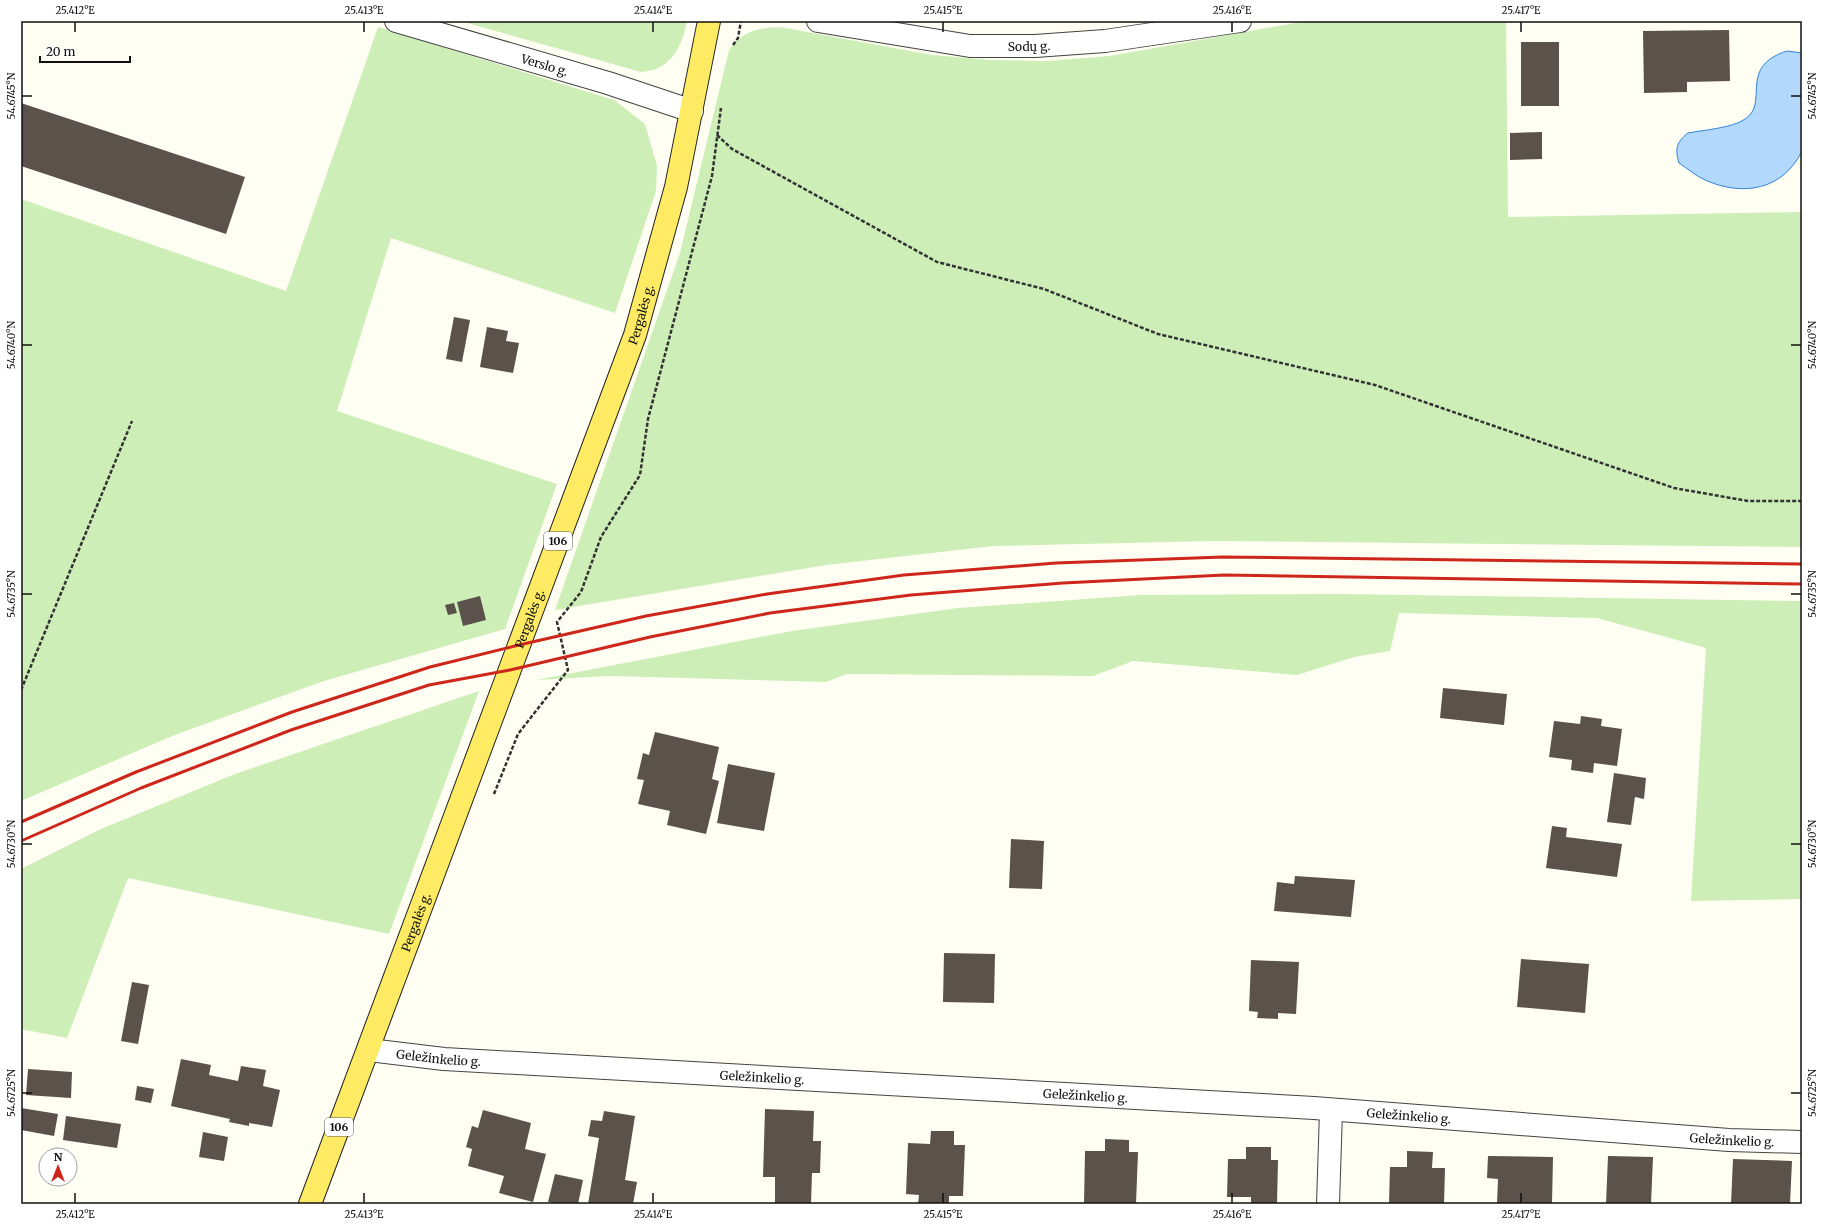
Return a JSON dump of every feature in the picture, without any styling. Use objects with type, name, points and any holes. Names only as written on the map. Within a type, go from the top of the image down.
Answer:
[{"type":"main road","name":"Pergalės g.","points":[[310,1204],[369,1050],[635,335],[676,187],[709,21]]},
{"type":"street","name":"Verslo g.","points":[[396,21],[608,82],[692,112]]},
{"type":"street","name":"Sodų g.","points":[[818,21],[970,46],[1034,46],[1105,41],[1184,31],[1240,21]]},
{"type":"street","name":"Geležinkelio g.","points":[[369,1050],[444,1059],[1314,1108],[1331,1111],[1721,1139],[1802,1142]]},
{"type":"street","points":[[1328,1204],[1331,1111]]},
{"type":"path","points":[[692,112],[732,149],[937,262],[1044,289],[1158,334],[1375,385],[1674,488],[1748,501],[1802,501]]},
{"type":"path","points":[[21,690],[132,421]]},
{"type":"green space","points":[[460,21],[687,21],[684,35],[678,49],[668,61],[663,66],[654,70],[641,72]]},
{"type":"green space","points":[[1306,21],[1506,21],[1508,217],[1802,212],[1802,547],[1214,541],[994,546],[826,565],[555,610],[680,253],[729,50],[739,39],[751,32],[765,28],[780,27],[932,55],[991,60],[1046,61],[1110,56]]},
{"type":"green space","points":[[378,27],[614,100],[645,124],[657,166],[656,191],[615,313],[391,238],[337,411],[557,484],[505,629],[324,681],[172,736],[21,801],[21,199],[286,291]]},
{"type":"green space","points":[[1342,594],[1802,601],[1802,899],[1691,901],[1706,648],[1597,618],[1399,613],[1390,651],[1354,657],[1297,675],[1133,661],[1093,676],[847,674],[826,682],[609,676],[536,680],[792,631],[958,608],[1141,595]]},
{"type":"green space","points":[[479,691],[389,934],[128,878],[67,1038],[21,1029],[21,869],[101,829],[235,774]]},
{"type":"water","points":[[1787,51],[1802,53],[1802,151],[1794,164],[1773,182],[1747,189],[1719,185],[1705,180],[1679,163],[1677,154],[1678,146],[1684,136],[1688,133],[1733,125],[1745,119],[1752,112],[1755,104],[1758,75],[1763,66],[1772,58]]},
{"type":"building","points":[[1729,30],[1730,81],[1687,82],[1687,92],[1644,93],[1643,31]]},
{"type":"building","points":[[1521,42],[1559,42],[1559,106],[1521,106]]},
{"type":"building","points":[[21,103],[245,177],[226,234],[21,166]]},
{"type":"building","points":[[1542,132],[1542,159],[1510,160],[1510,133]]},
{"type":"building","points":[[454,317],[470,320],[462,362],[446,359]]},
{"type":"building","points":[[487,327],[508,331],[506,341],[519,343],[513,373],[480,367]]},
{"type":"building","points":[[480,596],[486,620],[463,626],[457,602]]},
{"type":"building","points":[[454,603],[457,613],[448,615],[445,605]]},
{"type":"building","points":[[1443,688],[1507,694],[1504,725],[1440,718]]},
{"type":"building","points":[[1581,716],[1602,719],[1601,726],[1622,729],[1617,766],[1594,763],[1593,773],[1571,770],[1572,760],[1549,757],[1554,721],[1580,724]]},
{"type":"building","points":[[655,732],[719,747],[712,779],[719,781],[706,834],[667,825],[670,811],[638,804],[644,780],[637,779],[643,753],[649,755]]},
{"type":"building","points":[[728,764],[775,773],[764,831],[717,823]]},
{"type":"building","points":[[1614,773],[1646,778],[1644,799],[1635,797],[1631,825],[1607,822]]},
{"type":"building","points":[[1552,826],[1567,828],[1566,837],[1622,844],[1617,877],[1546,868]]},
{"type":"building","points":[[1011,839],[1044,841],[1042,889],[1009,888]]},
{"type":"building","points":[[1295,876],[1355,880],[1351,917],[1274,911],[1277,882],[1294,884]]},
{"type":"building","points":[[944,953],[995,954],[994,1003],[943,1002]]},
{"type":"building","points":[[1521,959],[1589,964],[1585,1013],[1517,1007]]},
{"type":"building","points":[[1251,960],[1299,962],[1296,1014],[1278,1013],[1278,1019],[1257,1018],[1258,1012],[1249,1011]]},
{"type":"building","points":[[132,982],[149,985],[138,1044],[121,1041]]},
{"type":"building","points":[[181,1059],[211,1065],[209,1075],[238,1081],[241,1066],[266,1070],[263,1086],[280,1090],[272,1127],[249,1123],[249,1126],[229,1122],[230,1119],[171,1106]]},
{"type":"building","points":[[28,1069],[72,1072],[71,1098],[26,1095]]},
{"type":"building","points":[[137,1086],[154,1089],[151,1103],[135,1100]]},
{"type":"building","points":[[21,1108],[58,1114],[54,1136],[21,1130]]},
{"type":"building","points":[[765,1109],[814,1111],[813,1141],[821,1141],[820,1173],[812,1173],[811,1204],[775,1204],[775,1177],[763,1177]]},
{"type":"building","points":[[483,1110],[531,1123],[525,1149],[546,1154],[533,1202],[499,1193],[504,1176],[468,1166],[472,1149],[466,1147],[472,1126],[478,1128]]},
{"type":"building","points":[[604,1111],[635,1116],[625,1180],[637,1182],[633,1204],[588,1204],[599,1138],[588,1136],[591,1120],[602,1121]]},
{"type":"building","points":[[66,1116],[121,1124],[117,1148],[63,1140]]},
{"type":"building","points":[[931,1131],[954,1131],[954,1145],[965,1145],[963,1196],[949,1196],[949,1204],[918,1204],[919,1195],[906,1194],[908,1143],[930,1144]]},
{"type":"building","points":[[203,1132],[228,1137],[224,1161],[199,1157]]},
{"type":"building","points":[[1105,1139],[1129,1140],[1129,1152],[1138,1152],[1136,1204],[1084,1204],[1085,1151],[1105,1151]]},
{"type":"building","points":[[1246,1147],[1271,1147],[1271,1160],[1278,1160],[1277,1204],[1251,1204],[1251,1197],[1227,1197],[1228,1159],[1246,1159]]},
{"type":"building","points":[[1407,1151],[1433,1152],[1432,1168],[1445,1168],[1444,1204],[1389,1204],[1390,1167],[1407,1167]]},
{"type":"building","points":[[1488,1156],[1553,1157],[1552,1204],[1497,1204],[1498,1179],[1487,1178]]},
{"type":"building","points":[[1608,1156],[1653,1157],[1651,1204],[1606,1204]]},
{"type":"building","points":[[1733,1159],[1792,1161],[1790,1204],[1731,1204]]},
{"type":"building","points":[[555,1174],[583,1180],[578,1204],[559,1204],[548,1202]]},
{"type":"railway","points":[[21,822],[136,772],[292,712],[430,667],[646,616],[767,594],[904,575],[1056,563],[1223,557],[1802,564]]},
{"type":"railway","points":[[21,841],[141,788],[291,730],[429,685],[510,670],[650,637],[770,613],[911,595],[1063,583],[1224,575],[1802,584]]}]
